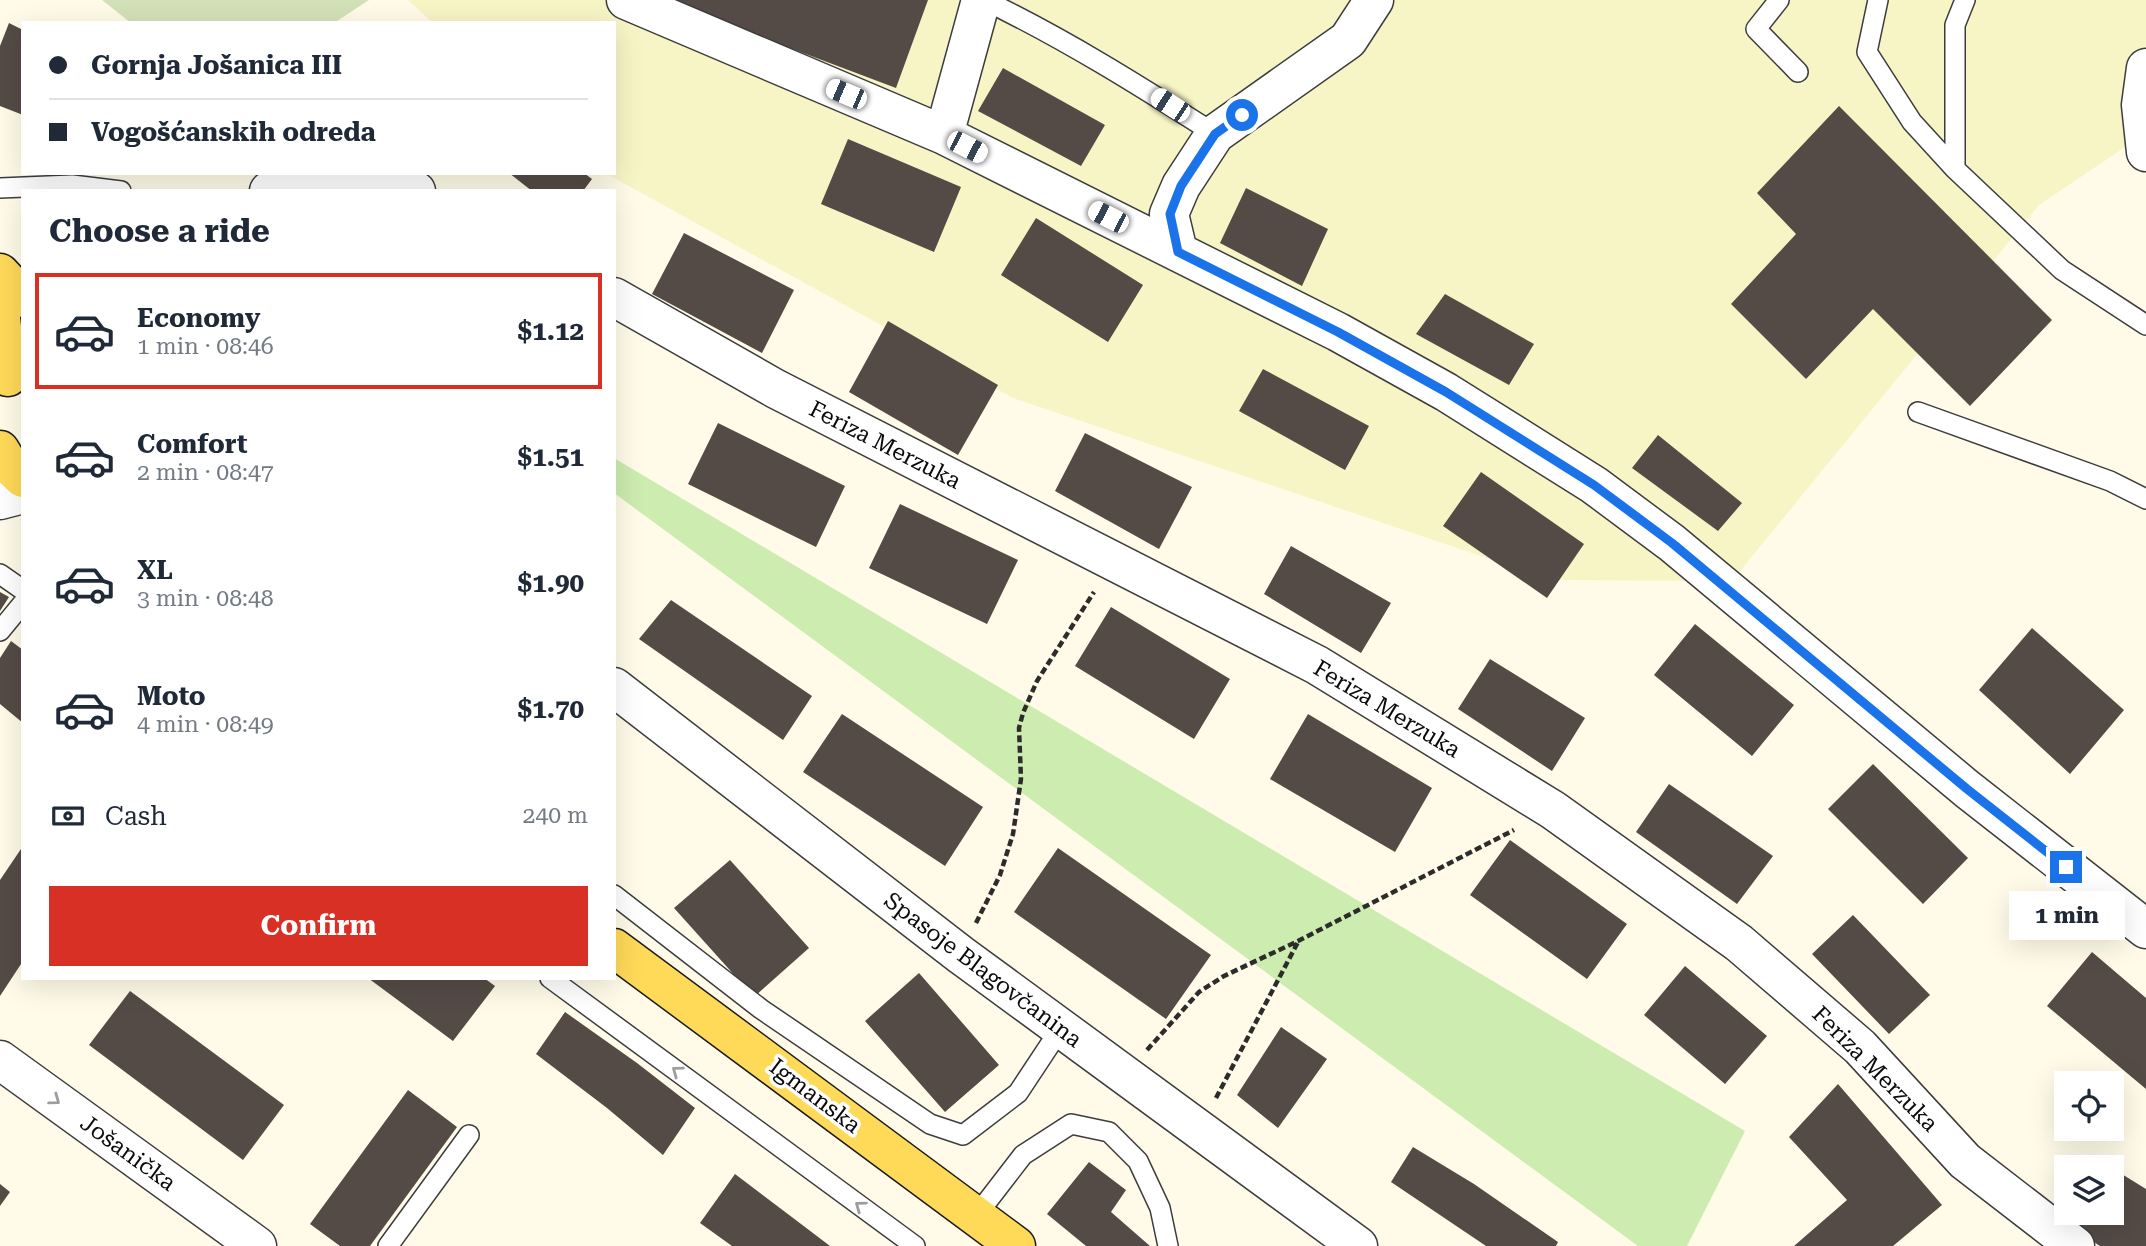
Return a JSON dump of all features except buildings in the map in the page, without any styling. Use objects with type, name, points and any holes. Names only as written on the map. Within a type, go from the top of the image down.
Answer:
[{"type":"main road","points":[[0,273],[21,296]]},
{"type":"main road","points":[[0,310],[10,377]]},
{"type":"main road","points":[[0,450],[9,465],[21,476]]},
{"type":"main road","name":"Igmanska","points":[[616,949],[1016,1246]]},
{"type":"street","points":[[626,0],[944,135],[1338,332],[1422,378],[1594,485],[1672,543],[1967,789],[2146,929]]},
{"type":"street","points":[[944,135],[983,0]]},
{"type":"street","points":[[1178,252],[1170,214],[1181,186],[1215,134],[1348,40],[1374,0]]},
{"type":"street","points":[[2146,68],[2141,105],[2146,152]]},
{"type":"street","points":[[272,189],[280,184],[311,180],[397,189]]},
{"type":"street","name":"Feriza Merzuka","points":[[616,298],[776,389],[1317,665],[1553,810],[1740,943],[1860,1047],[1965,1161],[2075,1246]]},
{"type":"street","points":[[0,500],[21,495]]},
{"type":"street","name":"Spasoje Blagovčanina","points":[[616,689],[961,955],[1358,1246]]},
{"type":"street","name":"Jošanička","points":[[0,1060],[257,1246]]},
{"type":"lane","points":[[983,0],[1053,35],[1215,134]]},
{"type":"lane","points":[[1779,0],[1756,29],[1798,72]]},
{"type":"lane","points":[[1878,0],[1867,52],[1912,122],[1955,169],[2062,270],[2146,325]]},
{"type":"lane","points":[[1955,169],[1955,25],[1965,0]]},
{"type":"lane","points":[[0,188],[72,185],[105,189]]},
{"type":"lane","points":[[1918,412],[2110,481],[2146,499]]},
{"type":"lane","points":[[0,574],[21,589]]},
{"type":"lane","points":[[0,631],[21,605]]},
{"type":"lane","points":[[616,897],[761,1009],[930,1124],[963,1135],[1018,1093],[1061,1028]]},
{"type":"lane","points":[[553,980],[915,1246]]},
{"type":"lane","points":[[976,1216],[1023,1155],[1071,1124],[1109,1132],[1138,1161],[1160,1208],[1168,1246]]},
{"type":"lane","points":[[388,1246],[469,1135]]},
{"type":"path","points":[[961,955],[1000,874],[1013,834],[1021,779],[1020,728],[1023,713],[1037,681],[1113,562]]},
{"type":"path","points":[[1125,1075],[1199,992],[1224,976],[1553,810]]},
{"type":"path","points":[[1200,1130],[1298,941]]},
{"type":"shaded area","points":[[408,0],[2146,0],[2146,133],[2039,205],[1732,581],[1552,580],[1013,398],[609,175],[616,175],[616,21],[431,21]]},
{"type":"green space","points":[[102,0],[369,0],[337,21],[128,21]]},
{"type":"green space","points":[[616,459],[1745,1131],[1687,1246],[1638,1246],[616,494]]},
{"type":"route","points":[[1242,115],[1215,134],[1181,186],[1170,214],[1178,252],[1338,332],[1446,392],[1594,485],[1672,543],[1967,789],[2066,867]]}]
